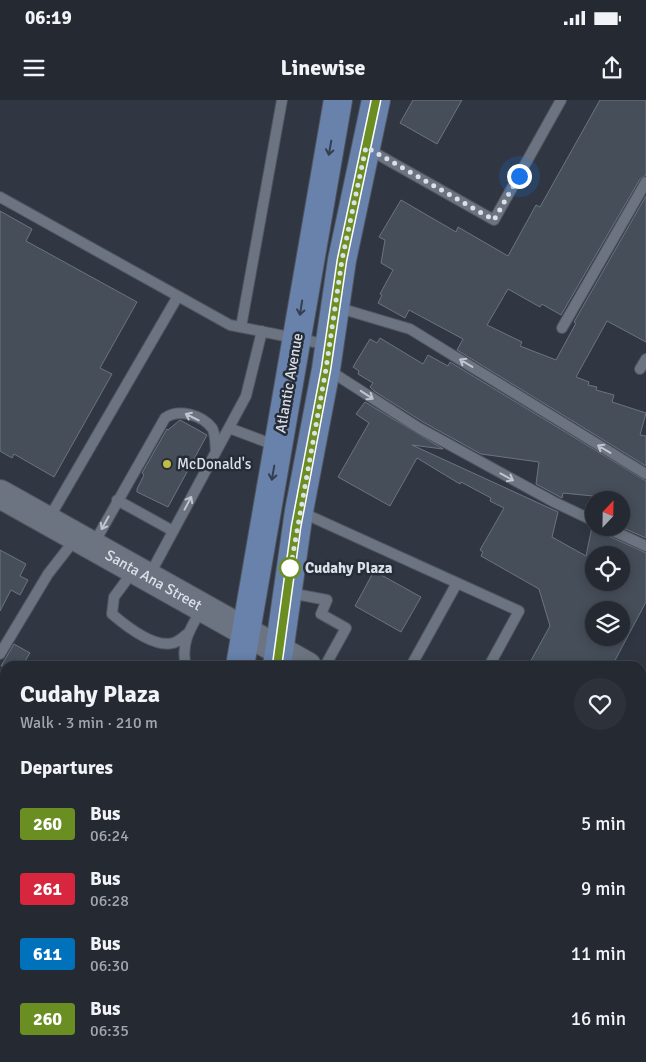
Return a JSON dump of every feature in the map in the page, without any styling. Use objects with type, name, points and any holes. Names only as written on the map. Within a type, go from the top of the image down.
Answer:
[{"type":"main road","name":"Atlantic Avenue","points":[[241,661],[338,100]]},
{"type":"main road","points":[[278,658],[299,511],[335,306],[376,100]]},
{"type":"street","name":"Santa Ana Street","points":[[0,494],[203,607],[245,632],[278,658]]},
{"type":"lane","points":[[241,327],[282,100]]},
{"type":"lane","points":[[366,147],[494,220],[559,101]]},
{"type":"lane","points":[[562,328],[646,182]]},
{"type":"lane","points":[[0,197],[230,325],[296,338],[327,357],[419,428],[554,502],[585,517]]},
{"type":"lane","points":[[48,520],[178,296]]},
{"type":"lane","points":[[335,306],[410,329],[646,474]]},
{"type":"lane","points":[[187,634],[174,643],[163,643],[132,631],[112,614],[114,597],[142,573],[173,531],[246,396],[262,331]]},
{"type":"lane","points":[[640,370],[646,359]]},
{"type":"lane","points":[[0,654],[48,574],[85,541],[117,500],[160,425],[171,414],[178,412],[187,413],[209,426],[214,432],[216,453]]},
{"type":"lane","points":[[229,428],[278,446]]},
{"type":"lane","points":[[117,500],[173,531]]},
{"type":"lane","points":[[299,511],[518,611],[492,661]]},
{"type":"lane","points":[[624,536],[646,546]]},
{"type":"lane","points":[[414,661],[457,583]]},
{"type":"lane","points":[[286,592],[327,600],[321,614],[346,628],[328,661]]},
{"type":"lane","points":[[185,661],[183,654],[187,634],[203,607]]},
{"type":"building","points":[[413,100],[462,100],[437,144],[400,123]]},
{"type":"building","points":[[600,100],[646,100],[646,175],[640,179],[561,315],[542,304],[540,307],[508,289],[487,325],[522,342],[520,346],[556,360],[576,323],[574,322],[646,196],[646,342],[607,321],[576,377],[589,382],[588,385],[597,387],[596,390],[614,395],[612,402],[646,413],[640,435],[646,436],[646,466],[457,350],[463,339],[409,310],[405,318],[378,303],[382,295],[380,294],[393,270],[381,263],[385,240],[379,237],[401,200],[456,232],[458,227],[508,256],[536,205],[540,207]]},
{"type":"building","points":[[0,211],[32,229],[26,241],[137,302],[100,368],[112,374],[54,477],[14,454],[12,458],[0,451]]},
{"type":"building","points":[[380,338],[423,364],[428,355],[448,366],[450,362],[646,481],[646,538],[630,531],[630,491],[585,491],[585,495],[563,493],[562,498],[536,484],[539,462],[481,454],[423,422],[374,391],[370,387],[373,383],[358,374],[359,371],[353,367],[370,339],[377,343]]},
{"type":"building","points":[[365,402],[443,449],[412,445],[558,512],[552,537],[585,555],[585,591],[630,591],[630,546],[588,546],[590,536],[608,536],[646,553],[646,602],[630,632],[630,601],[585,601],[585,646],[623,646],[615,661],[531,661],[550,626],[539,589],[481,556],[483,552],[480,550],[504,508],[490,501],[491,498],[461,482],[460,484],[417,458],[390,506],[338,477],[369,423],[356,414]]},
{"type":"building","name":"McDonald's","points":[[180,420],[207,435],[168,507],[137,492],[137,489],[144,475],[142,473],[167,429]]},
{"type":"building","points":[[0,550],[26,564],[20,576],[28,580],[20,595],[11,590],[0,611]]},
{"type":"building","points":[[374,571],[421,597],[401,632],[355,606]]},
{"type":"building","points":[[14,644],[30,653],[25,661],[4,661]]},
{"type":"bus line","name":"260","points":[[278,661],[296,527],[326,369],[342,260],[376,100]]},
{"type":"place","name":"McDonald's","points":[[167,464]]},
{"type":"place","name":"Cudahy Plaza","points":[[290,568]]},
{"type":"route","points":[[290,568],[289,576],[309,451],[326,369],[342,260],[366,147],[494,220],[519,176]]}]
